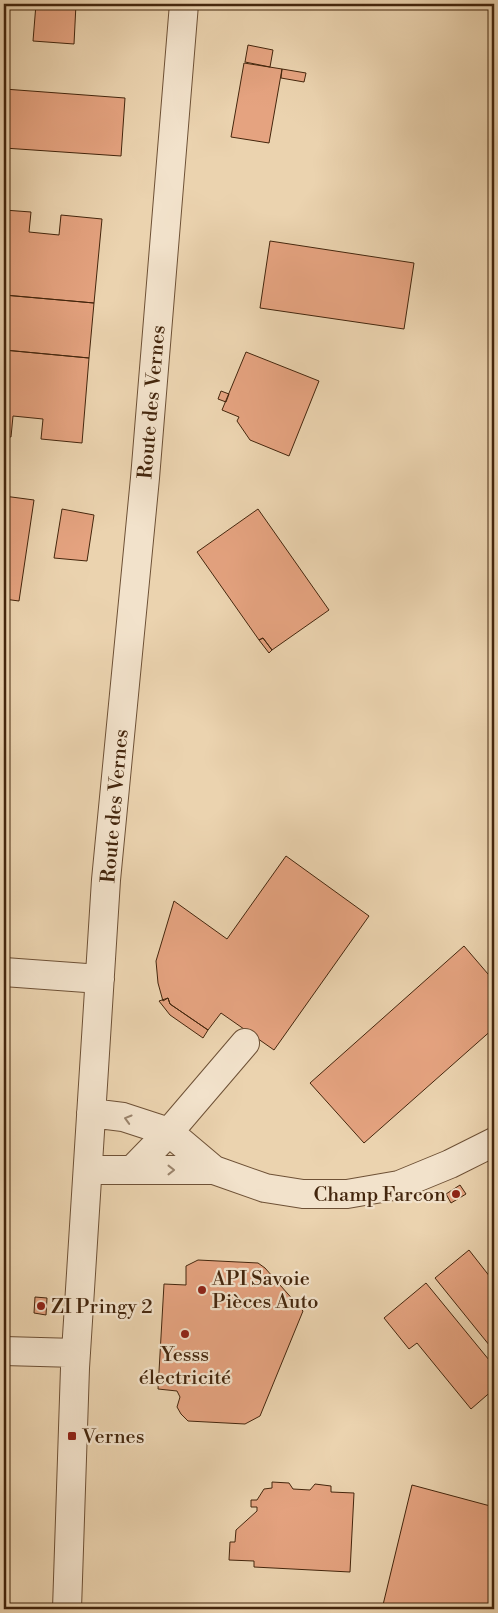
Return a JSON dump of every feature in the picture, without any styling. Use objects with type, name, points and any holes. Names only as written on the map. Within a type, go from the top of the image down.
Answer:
[{"type":"street","name":"Route des Vernes","points":[[67,1609],[76,1353],[106,880],[144,488],[184,4]]},
{"type":"street","points":[[4,972],[100,979]]},
{"type":"street","points":[[132,1170],[169,1132],[245,1043]]},
{"type":"street","points":[[91,1113],[123,1118],[169,1132],[214,1170]]},
{"type":"street","points":[[88,1170],[214,1170],[265,1188],[303,1194],[347,1194],[399,1185],[450,1164],[494,1142]]},
{"type":"street","points":[[4,1351],[76,1353]]},
{"type":"building","points":[[36,4],[76,4],[74,44],[33,41]]},
{"type":"building","points":[[248,45],[273,50],[270,67],[245,62]]},
{"type":"building","points":[[244,63],[282,69],[269,143],[231,137]]},
{"type":"building","points":[[282,69],[306,73],[304,82],[281,78]]},
{"type":"building","points":[[4,89],[125,98],[121,156],[4,148]]},
{"type":"building","points":[[4,210],[31,212],[29,232],[59,235],[61,215],[102,219],[94,303],[4,295]]},
{"type":"building","points":[[270,241],[414,263],[404,329],[260,308]]},
{"type":"building","points":[[4,295],[94,303],[89,358],[4,350]]},
{"type":"building","points":[[4,350],[89,358],[82,443],[41,439],[43,419],[13,416],[11,437],[4,436]]},
{"type":"building","points":[[246,352],[319,381],[289,456],[250,440],[237,421],[239,417],[222,410]]},
{"type":"building","points":[[221,391],[229,394],[226,402],[218,399]]},
{"type":"building","points":[[4,496],[34,500],[19,601],[4,599]]},
{"type":"building","points":[[62,509],[94,515],[87,561],[54,558]]},
{"type":"building","points":[[258,509],[329,610],[272,650],[263,638],[259,640],[197,552]]},
{"type":"building","points":[[263,638],[272,650],[269,653],[259,640]]},
{"type":"building","points":[[286,856],[369,916],[274,1050],[221,1013],[208,1030],[170,1004],[168,998],[163,1001],[158,983],[156,961],[174,901],[227,939]]},
{"type":"building","points":[[464,946],[494,981],[494,1028],[364,1143],[310,1083]]},
{"type":"building","points":[[168,998],[170,1004],[208,1030],[203,1038],[170,1015],[159,1001]]},
{"type":"building","name":"Champ Farcon","points":[[460,1185],[466,1194],[451,1203],[446,1194]]},
{"type":"building","points":[[469,1250],[494,1282],[494,1351],[435,1278]]},
{"type":"building","points":[[198,1260],[258,1263],[265,1268],[303,1311],[260,1416],[245,1424],[188,1421],[177,1407],[180,1397],[177,1391],[158,1389],[164,1284],[186,1285],[186,1266]]},
{"type":"building","points":[[426,1283],[494,1366],[494,1389],[471,1409],[417,1343],[409,1349],[384,1318]]},
{"type":"building","name":"ZI Pringy 2","points":[[35,1297],[47,1298],[46,1315],[34,1313]]},
{"type":"building","points":[[272,1482],[289,1483],[293,1489],[310,1490],[315,1484],[331,1486],[331,1492],[354,1493],[350,1572],[254,1567],[254,1561],[229,1560],[230,1542],[235,1542],[236,1530],[257,1511],[257,1507],[251,1507],[251,1500],[257,1500],[264,1489],[272,1488]]},
{"type":"building","points":[[412,1485],[494,1507],[494,1609],[382,1609]]},
{"type":"place","name":"Champ Farcon","points":[[456,1194]]},
{"type":"place","name":"API Savoie Pièces Auto","points":[[202,1290]]},
{"type":"place","name":"ZI Pringy 2","points":[[41,1306]]},
{"type":"place","name":"Yesss électricité","points":[[185,1334]]},
{"type":"place","name":"Vernes","points":[[72,1436]]}]
